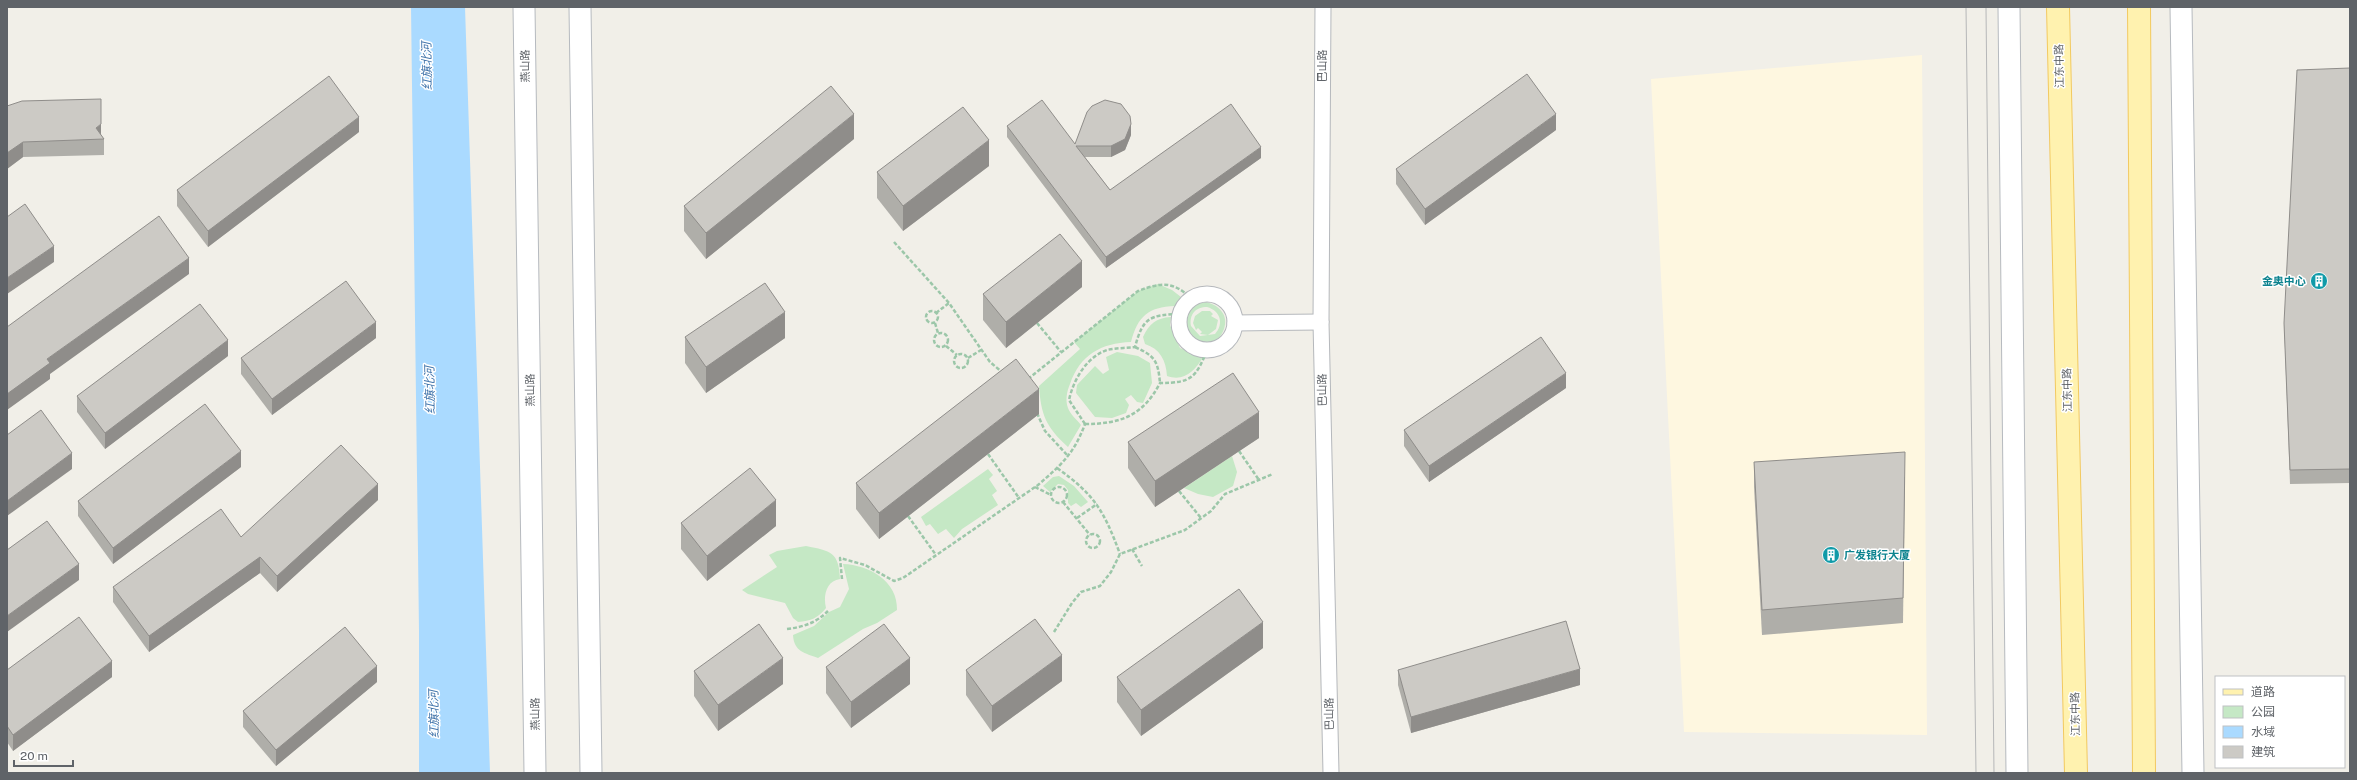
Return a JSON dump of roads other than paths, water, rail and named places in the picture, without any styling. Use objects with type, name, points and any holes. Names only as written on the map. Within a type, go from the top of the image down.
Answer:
[{"type":"main road","name":"燕山路","points":[[524,7],[535,773]]},
{"type":"main road","points":[[580,7],[590,773]]},
{"type":"main road","points":[[2009,7],[2017,773]]},
{"type":"main road","name":"江东中路","points":[[2058,7],[2076,773]]},
{"type":"main road","points":[[2139,7],[2144,773]]},
{"type":"main road","points":[[2181,7],[2193,773]]},
{"type":"street","name":"巴山路","points":[[1323,7],[1321,322],[1331,773]]},
{"type":"street","points":[[1208,294],[1225,300],[1234,314],[1235,323],[1228,341],[1221,346],[1207,350],[1193,347],[1186,341],[1179,324],[1180,314],[1192,299],[1208,294]]},
{"type":"street","points":[[1235,323],[1321,322]]},
{"type":"water","name":"红旗北河","points":[[411,7],[465,7],[490,773],[419,773],[419,631]]},
{"type":"tram line","points":[[1966,7],[1976,773]]},
{"type":"tram line","points":[[1986,7],[1994,773]]},
{"type":"place","name":"金奥中心","points":[[2319,281]]},
{"type":"place","name":"广发银行大厦","points":[[1831,555]]}]
